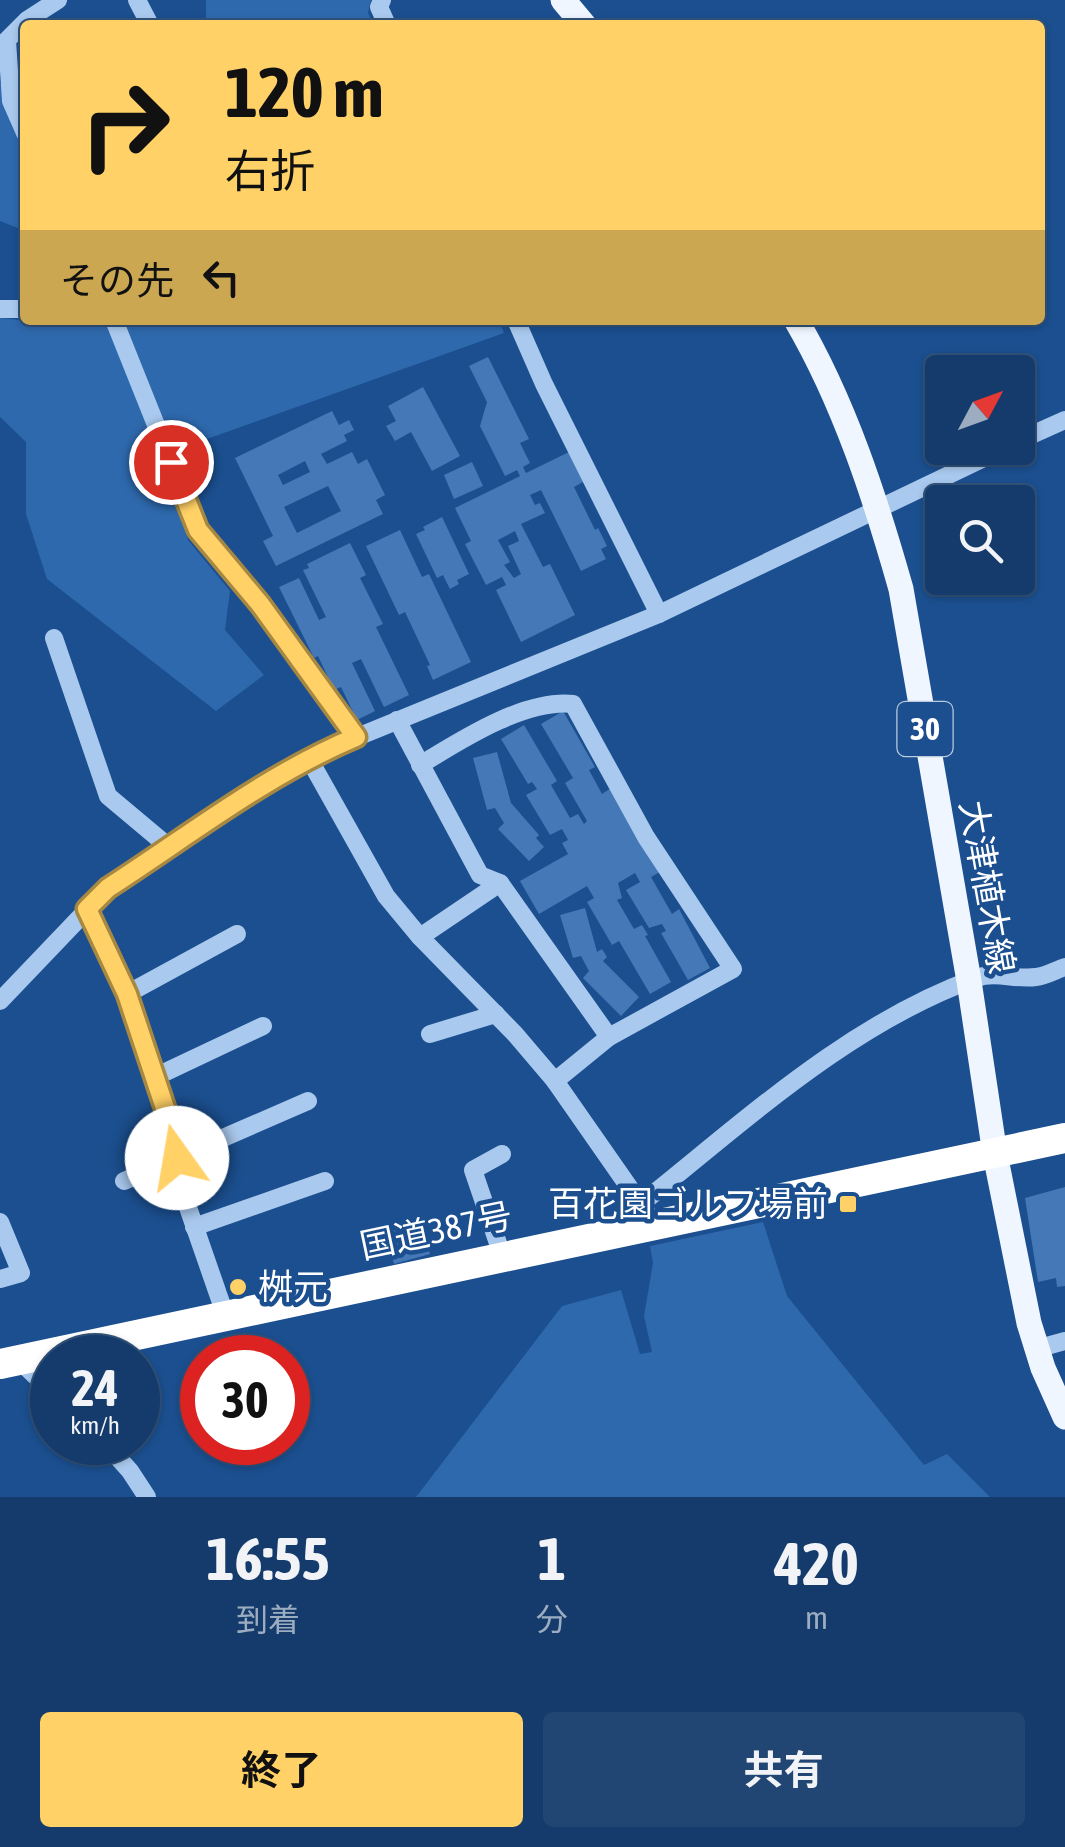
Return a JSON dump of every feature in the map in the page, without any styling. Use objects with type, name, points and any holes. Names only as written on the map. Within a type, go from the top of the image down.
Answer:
[{"type":"highway","name":"国道387号","points":[[10,1362],[502,1255],[648,1213],[994,1154],[1065,1138]]},
{"type":"main road","points":[[563,0],[580,20]]},
{"type":"main road","name":"大津植木線","points":[[799,325],[827,381],[878,510],[901,589],[969,981],[994,1154],[1036,1348],[1065,1416]]},
{"type":"street","points":[[27,20],[58,0]]},
{"type":"street","points":[[20,27],[7,40],[11,101],[20,122]]},
{"type":"street","points":[[116,325],[198,530],[260,604],[356,737]]},
{"type":"street","points":[[518,325],[659,614]]},
{"type":"street","points":[[1035,433],[1065,420]]},
{"type":"street","points":[[0,1001],[108,888],[256,787],[308,757],[659,614],[970,465]]},
{"type":"street","points":[[54,638],[108,796],[170,848]]},
{"type":"street","points":[[420,765],[477,730],[554,702],[573,704],[646,837],[733,969],[609,1037],[556,1081]]},
{"type":"street","points":[[397,720],[480,875],[500,883],[609,1037]]},
{"type":"street","points":[[308,757],[386,896],[556,1081],[648,1213],[811,1068],[914,1004],[969,981],[998,974],[1039,977],[1065,967]]},
{"type":"street","points":[[420,937],[500,883]]},
{"type":"street","points":[[87,909],[127,994],[179,1150],[175,1170],[225,1314]]},
{"type":"street","points":[[127,994],[237,934]]},
{"type":"street","points":[[430,1034],[496,1014]]},
{"type":"street","points":[[155,1077],[263,1026]]},
{"type":"street","points":[[124,1181],[308,1101]]},
{"type":"street","points":[[502,1154],[474,1170],[502,1255]]},
{"type":"street","points":[[194,1227],[325,1181]]},
{"type":"street","points":[[0,1222],[21,1272],[0,1279]]},
{"type":"street","points":[[1036,1348],[1065,1341]]},
{"type":"street","points":[[125,1465],[147,1497]]},
{"type":"shaded area","points":[[206,0],[371,0],[368,13],[372,20],[206,20]]},
{"type":"shaded area","points":[[0,82],[20,131],[20,229],[0,221]]},
{"type":"shaded area","points":[[0,318],[20,320],[20,325],[501,325],[504,333],[165,454],[188,540],[230,591],[225,630],[264,675],[216,711],[47,579],[26,514],[26,442],[0,417]]},
{"type":"shaded area","points":[[763,1222],[787,1296],[924,1465],[947,1454],[990,1497],[416,1497],[562,1306],[621,1290],[640,1354],[652,1352],[644,1316],[653,1263],[650,1246]]},
{"type":"building","points":[[488,357],[529,439],[520,443],[530,463],[523,467],[526,473],[569,452],[583,482],[574,487],[607,546],[601,549],[606,559],[581,571],[541,490],[530,495],[545,513],[521,524],[543,567],[550,564],[575,615],[521,642],[496,590],[506,585],[502,577],[486,585],[465,544],[471,541],[455,508],[520,476],[517,470],[505,476],[480,426],[487,402],[469,366]],"holes":[[[515,531],[519,541],[508,546],[521,574],[514,578],[504,565],[510,562],[498,540]]]},
{"type":"building","points":[[423,387],[460,456],[432,471],[411,432],[395,441],[386,426],[396,421],[388,406]]},
{"type":"building","points":[[332,411],[339,425],[349,420],[354,430],[344,435],[347,441],[321,454],[327,464],[352,452],[358,464],[367,459],[385,495],[376,500],[383,514],[276,566],[263,541],[273,536],[235,458]],"holes":[[[305,461],[310,472],[283,485],[278,475]],[[328,486],[341,511],[297,533],[284,507]]]},
{"type":"building","points":[[472,462],[483,486],[454,499],[444,475]]},
{"type":"building","points":[[442,517],[469,574],[450,589],[443,575],[437,578],[416,534]]},
{"type":"building","points":[[400,530],[422,577],[429,574],[471,662],[433,680],[405,612],[399,615],[366,546]]},
{"type":"building","points":[[350,543],[366,575],[360,578],[383,624],[376,627],[409,695],[384,707],[361,659],[352,663],[375,711],[357,720],[341,687],[334,690],[318,656],[314,658],[279,587],[299,578],[319,620],[326,617],[303,570],[309,568],[307,564]]},
{"type":"building","points":[[563,711],[595,767],[589,770],[602,794],[611,788],[660,872],[651,877],[672,914],[679,909],[710,968],[688,980],[661,933],[666,931],[662,924],[649,928],[626,890],[640,882],[635,873],[618,883],[622,898],[617,900],[634,929],[642,925],[671,982],[650,994],[619,941],[612,945],[587,902],[594,898],[587,886],[539,914],[520,881],[568,854],[562,843],[568,840],[562,829],[550,835],[526,795],[537,789],[532,782],[528,784],[501,739],[524,725],[557,781],[551,785],[570,818],[578,814],[584,824],[587,821],[565,783],[573,778],[541,724]]},
{"type":"building","points":[[497,752],[511,803],[539,835],[536,838],[544,847],[529,861],[498,829],[504,823],[495,808],[487,810],[473,758]]},
{"type":"building","points":[[585,908],[597,952],[602,949],[607,957],[603,961],[639,997],[621,1016],[583,978],[589,971],[581,956],[573,958],[560,915]]},
{"type":"building","points":[[1065,1187],[1065,1286],[1057,1287],[1056,1278],[1038,1282],[1025,1198]]},
{"type":"building","points":[[420,1217],[430,1254],[394,1264],[383,1227]]},
{"type":"place","name":"百花園ゴルフ場前","points":[[848,1204]]},
{"type":"place","name":"桝元","points":[[238,1287]]},
{"type":"route","points":[[171,462],[198,530],[260,604],[356,737],[308,757],[256,787],[108,888],[87,909],[127,994],[179,1150],[177,1158]]}]
